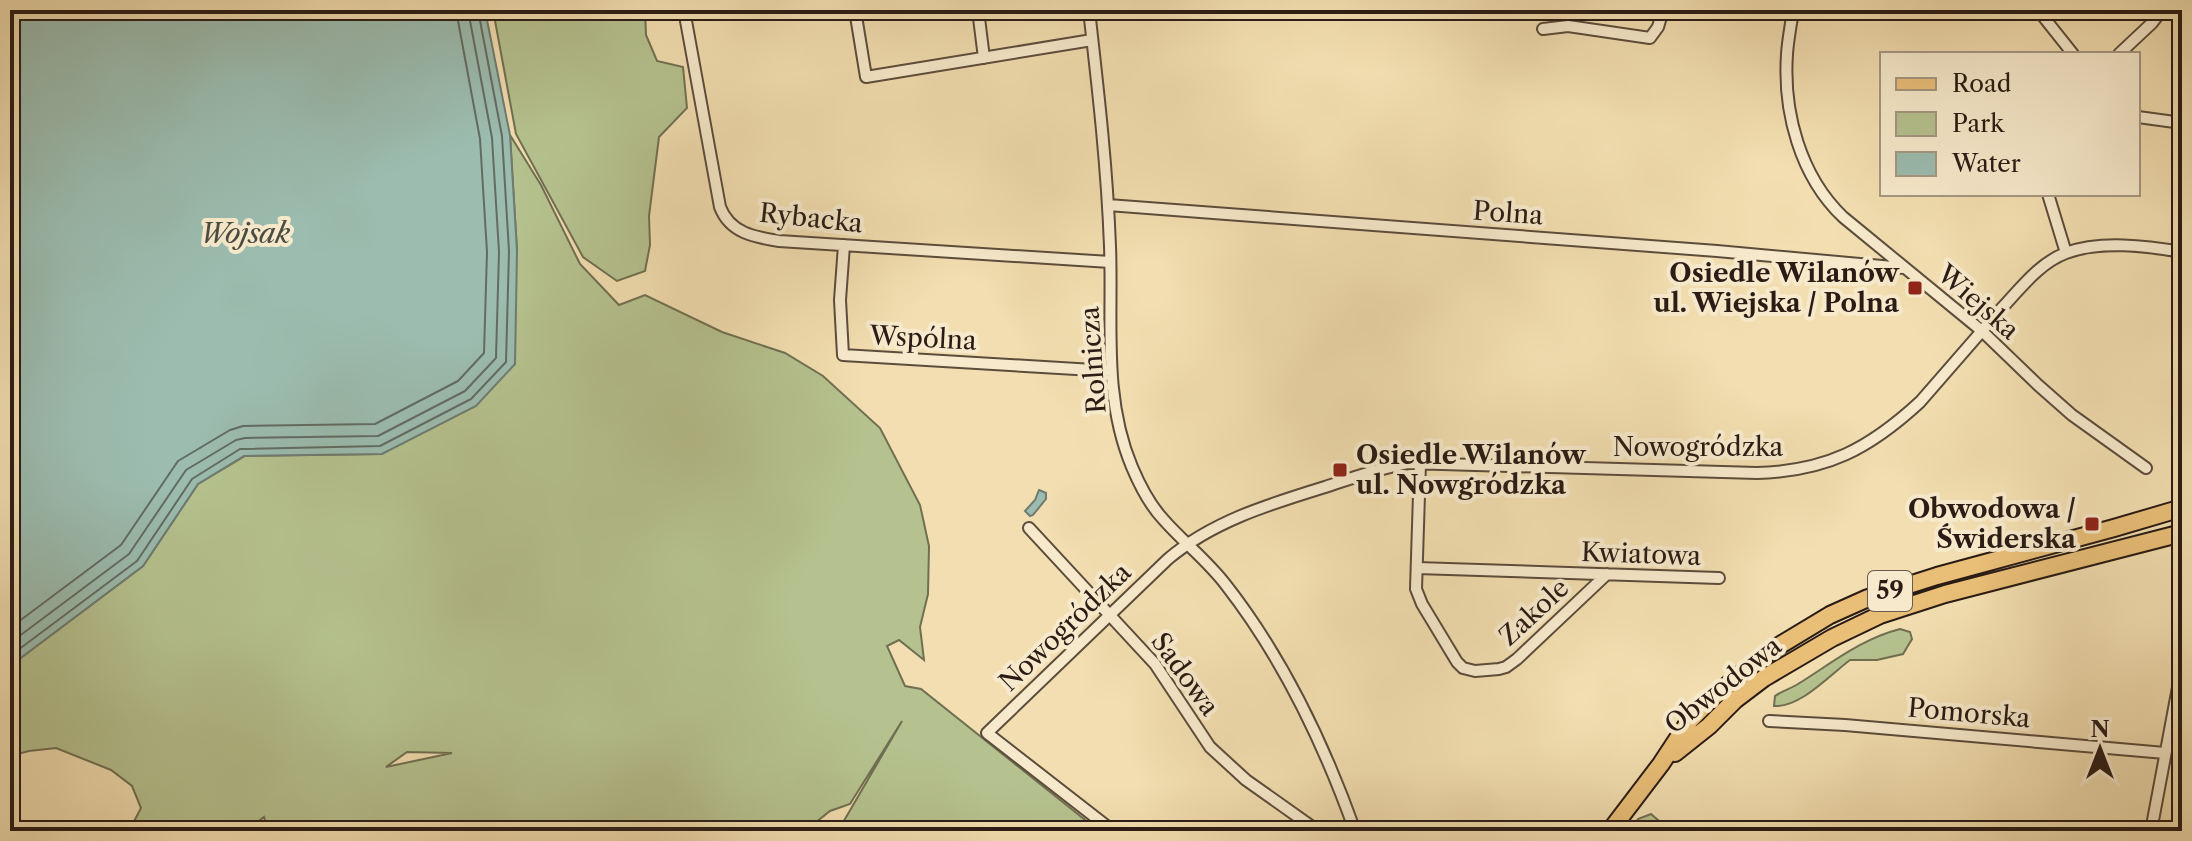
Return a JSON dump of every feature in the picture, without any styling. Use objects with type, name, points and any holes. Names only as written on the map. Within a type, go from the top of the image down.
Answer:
[{"type":"main road","name":"Obwodowa","points":[[1610,831],[1690,720],[1767,653],[1830,615],[1868,598],[1937,576],[2182,508]]},
{"type":"main road","name":"Obwodowa","points":[[1661,764],[1764,678],[1820,644],[1880,615],[1945,594],[2182,533]]},
{"type":"street","name":"Rybacka","points":[[684,10],[720,207],[724,218],[737,230],[779,241],[1110,262]]},
{"type":"street","points":[[855,10],[866,77],[1092,40]]},
{"type":"street","points":[[978,10],[984,58]]},
{"type":"street","name":"Rolnicza","points":[[1089,10],[1102,115],[1108,205],[1110,371],[1116,409],[1133,469],[1150,503],[1202,556],[1237,599],[1297,696],[1320,743],[1355,831]]},
{"type":"street","points":[[1543,29],[1568,26],[1650,38],[1658,27],[1663,10]]},
{"type":"street","name":"Wiejska","points":[[1793,10],[1787,55],[1794,130],[1805,163],[1832,207],[1982,331],[2072,415],[2146,468]]},
{"type":"street","points":[[2038,10],[2071,52]]},
{"type":"street","points":[[2121,52],[2162,10]]},
{"type":"street","points":[[2140,117],[2182,123]]},
{"type":"street","points":[[2049,196],[2066,253],[2086,248],[2123,246],[2182,252]]},
{"type":"street","name":"Polna","points":[[1108,205],[1904,268]]},
{"type":"street","name":"Wspólna","points":[[844,245],[840,300],[843,355],[1110,371]]},
{"type":"street","name":"Nowogródzka","points":[[1113,831],[987,733],[1186,543],[1216,527],[1291,497],[1395,465],[1420,463],[1757,473],[1812,467],[1853,451],[1892,427],[1920,402],[2042,268],[2066,253]]},
{"type":"street","name":"Zakole","points":[[1420,463],[1416,589],[1422,604],[1463,668],[1475,671],[1506,667],[1607,574]]},
{"type":"street","name":"Sadowa","points":[[1029,528],[1155,664],[1210,747],[1246,780],[1318,831]]},
{"type":"street","name":"Kwiatowa","points":[[1417,568],[1719,578]]},
{"type":"street","points":[[2151,831],[2182,666]]},
{"type":"street","name":"Pomorska","points":[[1769,721],[2165,753]]},
{"type":"green space","points":[[493,10],[645,10],[646,35],[657,61],[683,67],[687,108],[659,137],[645,271],[617,281],[583,257],[516,134]]},
{"type":"green space","points":[[510,135],[541,185],[580,264],[619,305],[645,295],[722,332],[785,353],[823,376],[880,428],[920,505],[929,546],[928,594],[920,627],[924,660],[899,640],[887,646],[905,686],[921,689],[1099,831],[838,831],[902,721],[850,804],[830,811],[805,831],[268,831],[264,817],[240,831],[129,831],[141,808],[132,786],[111,770],[56,748],[10,756],[10,666],[143,566],[198,484],[245,456],[382,454],[517,251]],"holes":[[[407,752],[452,753],[386,767]]]},
{"type":"green space","points":[[1900,629],[1910,632],[1912,639],[1903,654],[1877,660],[1850,660],[1804,696],[1794,702],[1774,706],[1778,694],[1860,645]]},
{"type":"green space","points":[[1651,814],[1658,820],[1660,831],[1629,831],[1638,819]]},
{"type":"water","name":"Wojsak","points":[[10,10],[485,10],[510,135],[517,251],[515,364],[476,406],[382,454],[244,456],[198,484],[143,566],[10,666]]},
{"type":"water","points":[[1039,490],[1046,493],[1046,499],[1030,516],[1025,511]]},
{"type":"place","name":"Osiedle Wilanów ul. Wiejska / Polna","points":[[1915,288]]},
{"type":"place","name":"Osiedle Wilanów ul. Nowgródzka","points":[[1340,470]]},
{"type":"place","name":"Obwodowa / Świderska","points":[[2092,524]]}]
